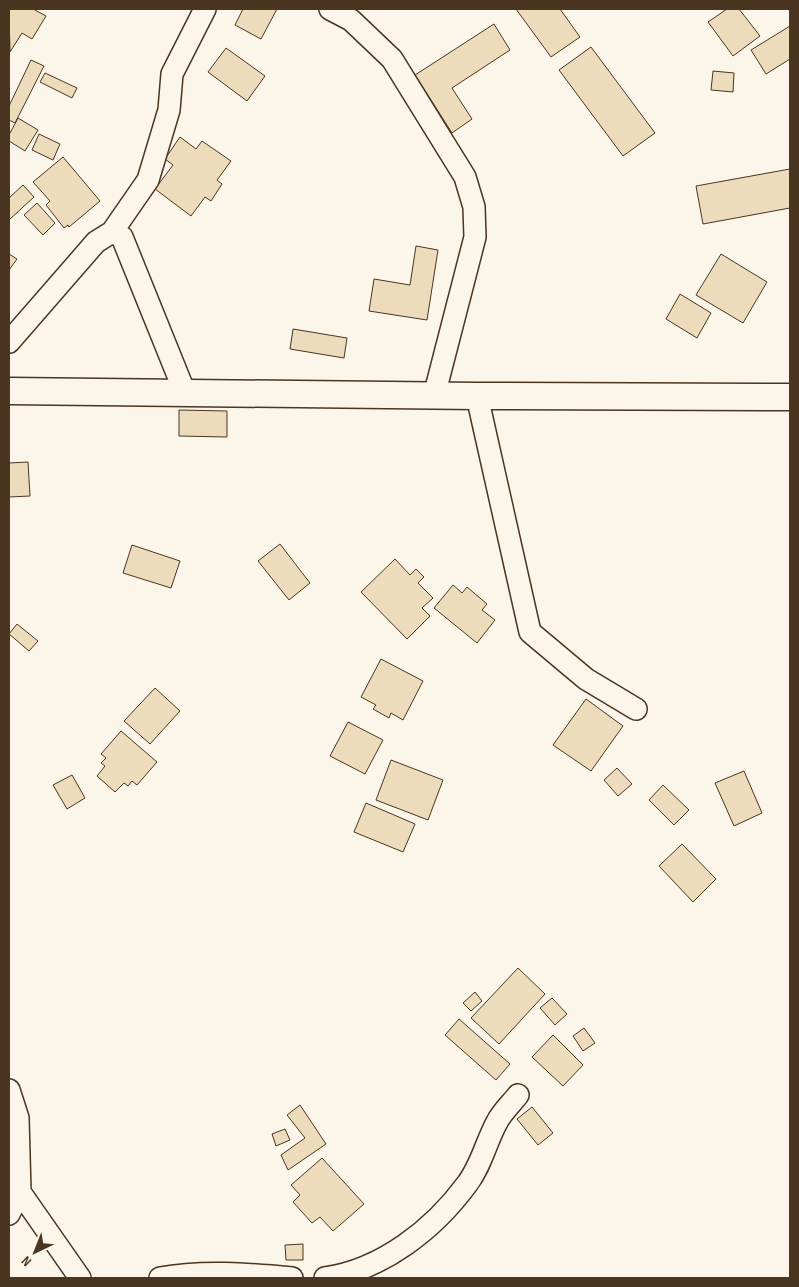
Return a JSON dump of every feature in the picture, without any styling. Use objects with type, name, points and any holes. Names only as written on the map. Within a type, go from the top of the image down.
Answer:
[{"type":"street","points":[[9,342],[96,242],[112,232],[148,180],[169,110],[172,74],[206,9]]},
{"type":"street","points":[[330,9],[351,20],[392,58],[465,177],[474,207],[475,237],[434,396]]},
{"type":"street","points":[[112,232],[122,237],[186,393]]},
{"type":"street","points":[[9,391],[434,396],[789,395]]},
{"type":"street","points":[[477,396],[530,632],[586,678],[636,709]]},
{"type":"street","points":[[9,1090],[18,1118],[20,1192],[9,1214]]},
{"type":"street","points":[[325,1278],[335,1277],[379,1261],[422,1233],[468,1183],[498,1120],[518,1095]]},
{"type":"street","points":[[20,1192],[70,1269],[80,1278]]},
{"type":"street","points":[[160,1278],[175,1275],[242,1275],[292,1278]]},
{"type":"building","points":[[9,9],[33,9],[46,16],[32,39],[22,33],[10,52]]},
{"type":"building","points":[[243,9],[277,9],[261,39],[235,25]]},
{"type":"building","points":[[516,9],[560,9],[580,37],[551,57]]},
{"type":"building","points":[[727,9],[739,9],[760,36],[733,56],[708,22]]},
{"type":"building","points":[[494,24],[510,50],[452,88],[472,119],[452,133],[415,75]]},
{"type":"building","points":[[790,26],[790,59],[766,74],[751,50]]},
{"type":"building","points":[[591,47],[655,133],[623,156],[559,70]]},
{"type":"building","points":[[226,48],[265,76],[247,101],[208,72]]},
{"type":"building","points":[[31,60],[44,66],[15,123],[9,120],[9,106]]},
{"type":"building","points":[[713,71],[734,73],[733,92],[711,90]]},
{"type":"building","points":[[45,73],[77,88],[72,98],[40,82]]},
{"type":"building","points":[[18,118],[38,130],[25,151],[9,141],[9,135]]},
{"type":"building","points":[[39,134],[60,144],[53,160],[32,150]]},
{"type":"building","points":[[180,137],[196,149],[202,141],[231,161],[217,180],[222,184],[211,201],[205,197],[191,216],[155,189],[173,165],[165,159]]},
{"type":"building","points":[[63,157],[100,201],[69,227],[68,225],[64,228],[46,205],[50,201],[33,182]]},
{"type":"building","points":[[790,169],[790,208],[703,224],[696,186]]},
{"type":"building","points":[[23,185],[34,197],[9,220],[9,198]]},
{"type":"building","points":[[37,203],[55,223],[43,235],[24,215]]},
{"type":"building","points":[[416,246],[438,250],[427,320],[369,311],[374,279],[410,285]]},
{"type":"building","points":[[9,254],[17,259],[9,270]]},
{"type":"building","points":[[721,254],[767,282],[743,323],[696,295]]},
{"type":"building","points":[[680,294],[711,313],[697,338],[666,319]]},
{"type":"building","points":[[293,329],[347,338],[344,358],[290,349]]},
{"type":"building","points":[[179,410],[227,411],[227,437],[179,436]]},
{"type":"building","points":[[28,462],[30,496],[9,497],[9,463]]},
{"type":"building","points":[[280,544],[310,583],[289,600],[258,561]]},
{"type":"building","points":[[132,545],[180,561],[171,588],[123,573]]},
{"type":"building","points":[[395,559],[410,575],[416,569],[424,577],[418,583],[433,598],[422,608],[430,616],[407,639],[361,592]]},
{"type":"building","points":[[453,585],[462,593],[467,587],[487,604],[482,610],[495,620],[477,643],[434,608]]},
{"type":"building","points":[[17,624],[38,641],[29,651],[9,634]]},
{"type":"building","points":[[381,659],[423,681],[403,720],[391,713],[389,718],[373,709],[376,705],[361,697]]},
{"type":"building","points":[[155,688],[180,711],[150,744],[124,721]]},
{"type":"building","points":[[586,699],[623,726],[591,771],[553,745]]},
{"type":"building","points":[[348,722],[383,740],[365,774],[330,756]]},
{"type":"building","points":[[121,731],[157,762],[137,785],[132,781],[128,786],[124,783],[115,792],[97,776],[105,766],[101,763],[106,758],[101,754]]},
{"type":"building","points":[[391,760],[443,780],[428,820],[376,800]]},
{"type":"building","points":[[617,768],[632,784],[618,796],[604,780]]},
{"type":"building","points":[[744,771],[762,813],[734,826],[715,783]]},
{"type":"building","points":[[72,775],[85,798],[67,809],[53,785]]},
{"type":"building","points":[[663,785],[689,810],[674,825],[649,800]]},
{"type":"building","points":[[366,803],[415,824],[403,852],[354,832]]},
{"type":"building","points":[[682,844],[716,879],[693,902],[659,866]]},
{"type":"building","points":[[518,968],[545,994],[499,1044],[471,1018]]},
{"type":"building","points":[[475,992],[482,1001],[471,1011],[463,1003]]},
{"type":"building","points":[[552,998],[567,1014],[555,1025],[540,1008]]},
{"type":"building","points":[[459,1019],[510,1064],[496,1080],[445,1035]]},
{"type":"building","points":[[584,1028],[595,1043],[583,1051],[573,1036]]},
{"type":"building","points":[[553,1035],[583,1065],[563,1086],[532,1057]]},
{"type":"building","points":[[300,1105],[326,1144],[288,1170],[281,1155],[305,1138],[287,1115]]},
{"type":"building","points":[[532,1107],[553,1133],[538,1145],[517,1119]]},
{"type":"building","points":[[285,1129],[290,1140],[276,1146],[272,1134]]},
{"type":"building","points":[[322,1158],[364,1204],[333,1231],[320,1217],[312,1223],[293,1202],[300,1195],[291,1185]]},
{"type":"building","points":[[303,1244],[303,1260],[286,1260],[285,1245]]}]
